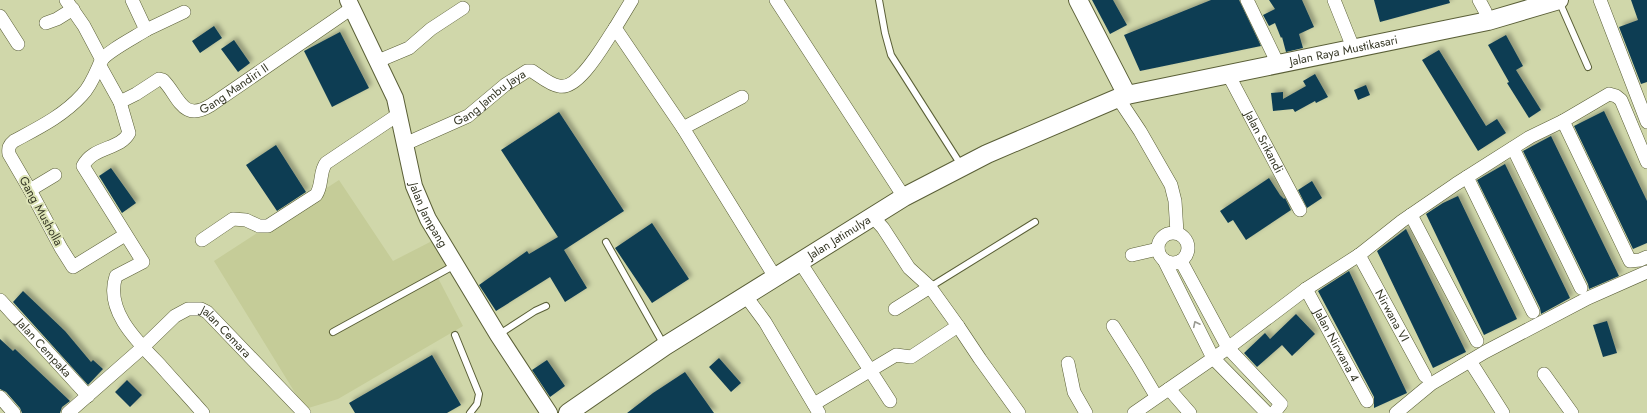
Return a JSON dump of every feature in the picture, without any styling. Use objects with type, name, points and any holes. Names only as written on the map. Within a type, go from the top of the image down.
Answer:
[{"type":"main road","points":[[1078,0],[1123,97]]},
{"type":"main road","name":"Jalan Raya Mustikasari","points":[[1123,97],[1488,21],[1559,0]]},
{"type":"main road","name":"Jalan Jatimulya","points":[[568,413],[664,346],[904,197],[962,166],[1123,97]]},
{"type":"street","points":[[132,0],[146,30]]},
{"type":"street","points":[[632,0],[615,28],[683,128],[775,277]]},
{"type":"street","points":[[776,0],[904,197]]},
{"type":"street","points":[[1247,0],[1278,64]]},
{"type":"street","points":[[1334,0],[1354,50]]},
{"type":"street","points":[[1479,0],[1488,21]]},
{"type":"street","points":[[1600,0],[1647,122]]},
{"type":"street","name":"Jalan Jampang","points":[[350,4],[395,98],[414,186],[421,204],[498,335],[548,413]]},
{"type":"street","name":"Gang Mandiri II","points":[[120,102],[136,94],[159,79],[163,80],[169,86],[178,102],[184,107],[195,112],[200,110],[207,107],[350,4]]},
{"type":"street","points":[[46,22],[62,17],[69,5],[84,26],[120,102],[129,133],[126,138],[92,154],[83,166],[143,262],[116,276],[113,285],[114,297],[121,316],[131,334],[142,348],[203,413]]},
{"type":"street","points":[[378,61],[409,48],[431,29],[462,8]]},
{"type":"street","points":[[4,156],[10,144],[48,123],[68,109],[83,95],[107,54],[146,30],[184,12]]},
{"type":"street","points":[[0,16],[18,44]]},
{"type":"street","name":"Gang Jambu Jaya","points":[[406,144],[468,116],[505,85],[527,70],[532,71],[558,86],[568,86],[580,77],[589,67],[615,28]]},
{"type":"street","name":"Jalan Srikandi","points":[[1228,74],[1300,210]]},
{"type":"street","points":[[1134,413],[1156,396],[1228,348],[1306,289],[1358,255],[1411,215],[1467,177],[1530,137],[1563,121],[1609,94],[1616,96],[1621,100],[1647,162]]},
{"type":"street","points":[[683,128],[742,97]]},
{"type":"street","points":[[1123,97],[1140,131],[1171,185],[1175,201],[1177,233]]},
{"type":"street","points":[[202,240],[234,218],[246,220],[259,226],[264,226],[276,221],[316,195],[319,191],[322,169],[326,163],[399,114]]},
{"type":"street","points":[[1563,121],[1630,261],[1640,260],[1647,257]]},
{"type":"street","points":[[1512,148],[1581,288]]},
{"type":"street","name":"Gang Musholla","points":[[4,156],[30,190],[61,248],[73,267],[125,235]]},
{"type":"street","points":[[30,190],[55,176]]},
{"type":"street","points":[[1467,177],[1533,312]]},
{"type":"street","points":[[1411,215],[1477,341]]},
{"type":"street","points":[[873,217],[883,228],[909,268],[930,287],[1017,412]]},
{"type":"street","points":[[1132,255],[1161,255],[1173,263],[1181,261],[1186,256],[1188,244],[1184,237],[1177,233],[1170,232],[1163,236],[1159,242],[1161,255],[1213,358],[1267,413]]},
{"type":"street","name":"Nirwana VI","points":[[1358,255],[1425,376]]},
{"type":"street","points":[[1181,261],[1228,348],[1281,404],[1274,413]]},
{"type":"street","points":[[800,262],[890,402]]},
{"type":"street","points":[[1396,413],[1431,384],[1470,361],[1547,319],[1647,272]]},
{"type":"street","points":[[894,309],[930,287]]},
{"type":"street","name":"Jalan Nirwana 4","points":[[1306,289],[1366,401]]},
{"type":"street","points":[[745,295],[764,322],[816,409],[870,371],[896,355],[911,357],[958,326]]},
{"type":"street","name":"Jalan Cempaka","points":[[0,300],[88,396]]},
{"type":"street","name":"Jalan Cemara","points":[[68,413],[142,348],[175,316],[188,309],[201,309],[207,312],[299,411]]},
{"type":"street","points":[[1113,326],[1156,396]]},
{"type":"street","points":[[1470,361],[1503,413]]},
{"type":"street","points":[[1068,363],[1074,392],[1086,413]]},
{"type":"street","points":[[1544,374],[1572,413]]},
{"type":"street","points":[[1168,389],[1190,413]]},
{"type":"street","points":[[0,397],[14,413]]},
{"type":"lane","points":[[879,0],[885,33],[892,55],[962,166]]},
{"type":"lane","points":[[1559,0],[1588,67]]},
{"type":"lane","points":[[930,287],[1035,222]]},
{"type":"lane","points":[[606,242],[664,346]]},
{"type":"lane","points":[[333,332],[455,264]]},
{"type":"lane","points":[[498,335],[535,311],[546,306]]},
{"type":"lane","points":[[456,335],[479,394],[477,404],[470,413]]},
{"type":"shaded area","points":[[339,180],[393,261],[432,241],[449,270],[438,278],[463,326],[338,399],[305,409],[214,261]]},
{"type":"building","points":[[1092,0],[1113,0],[1127,25],[1110,34]]},
{"type":"building","points":[[1211,0],[1239,0],[1261,46],[1140,71],[1124,35]]},
{"type":"building","points":[[1269,0],[1302,0],[1314,27],[1299,34],[1303,48],[1286,52],[1282,37],[1281,38],[1275,23],[1269,26],[1263,15],[1275,9]]},
{"type":"building","points":[[1374,0],[1449,0],[1450,3],[1380,22]]},
{"type":"building","points":[[1631,0],[1647,0],[1647,82],[1641,84],[1619,27],[1638,20]]},
{"type":"building","points":[[214,26],[222,38],[200,53],[192,41]]},
{"type":"building","points":[[340,32],[369,88],[332,107],[304,51]]},
{"type":"building","points":[[1506,35],[1523,66],[1516,70],[1541,110],[1529,118],[1507,83],[1509,82],[1488,45]]},
{"type":"building","points":[[234,40],[250,63],[238,72],[221,49]]},
{"type":"building","points":[[1439,50],[1486,126],[1497,119],[1506,133],[1478,151],[1422,60]]},
{"type":"building","points":[[1315,74],[1328,97],[1316,103],[1315,101],[1295,112],[1293,109],[1273,111],[1271,93],[1283,92],[1283,99],[1306,86],[1303,81]]},
{"type":"building","points":[[1366,85],[1370,95],[1358,100],[1354,90]]},
{"type":"building","points":[[1604,111],[1647,201],[1647,243],[1633,249],[1574,126]]},
{"type":"building","points":[[559,112],[624,211],[564,250],[587,288],[565,302],[550,277],[496,311],[479,285],[527,251],[529,254],[558,237],[501,150]]},
{"type":"building","points":[[1551,136],[1619,276],[1589,289],[1588,284],[1523,151]]},
{"type":"building","points":[[276,145],[306,192],[277,211],[246,165]]},
{"type":"building","points":[[1505,164],[1570,298],[1541,314],[1540,308],[1477,180]]},
{"type":"building","points":[[111,168],[136,203],[122,213],[99,176]]},
{"type":"building","points":[[1269,178],[1280,195],[1284,199],[1285,198],[1291,210],[1246,240],[1233,220],[1228,223],[1220,211]]},
{"type":"building","points":[[1312,181],[1322,198],[1307,208],[1298,190]]},
{"type":"building","points":[[1458,196],[1517,319],[1484,335],[1426,214],[1443,203]]},
{"type":"building","points":[[652,223],[689,279],[652,303],[615,248]]},
{"type":"building","points":[[1406,229],[1466,352],[1433,368],[1377,251]]},
{"type":"building","points":[[1349,271],[1407,393],[1374,408],[1374,397],[1318,291]]},
{"type":"building","points":[[23,291],[65,331],[91,362],[93,360],[103,369],[88,385],[13,302]]},
{"type":"building","points":[[1296,314],[1315,334],[1292,356],[1282,345],[1257,367],[1244,353],[1265,333],[1270,339]]},
{"type":"building","points":[[1607,321],[1617,353],[1603,357],[1593,325]]},
{"type":"building","points":[[0,339],[13,351],[15,349],[70,401],[62,407],[60,413],[22,413],[20,408],[6,392],[0,389]]},
{"type":"building","points":[[432,355],[461,405],[447,413],[355,413],[349,403]]},
{"type":"building","points":[[719,358],[741,383],[731,392],[709,367]]},
{"type":"building","points":[[547,360],[565,386],[550,397],[532,370]]},
{"type":"building","points":[[685,372],[714,413],[627,413],[653,393]]},
{"type":"building","points":[[127,380],[142,395],[130,407],[115,392]]}]
